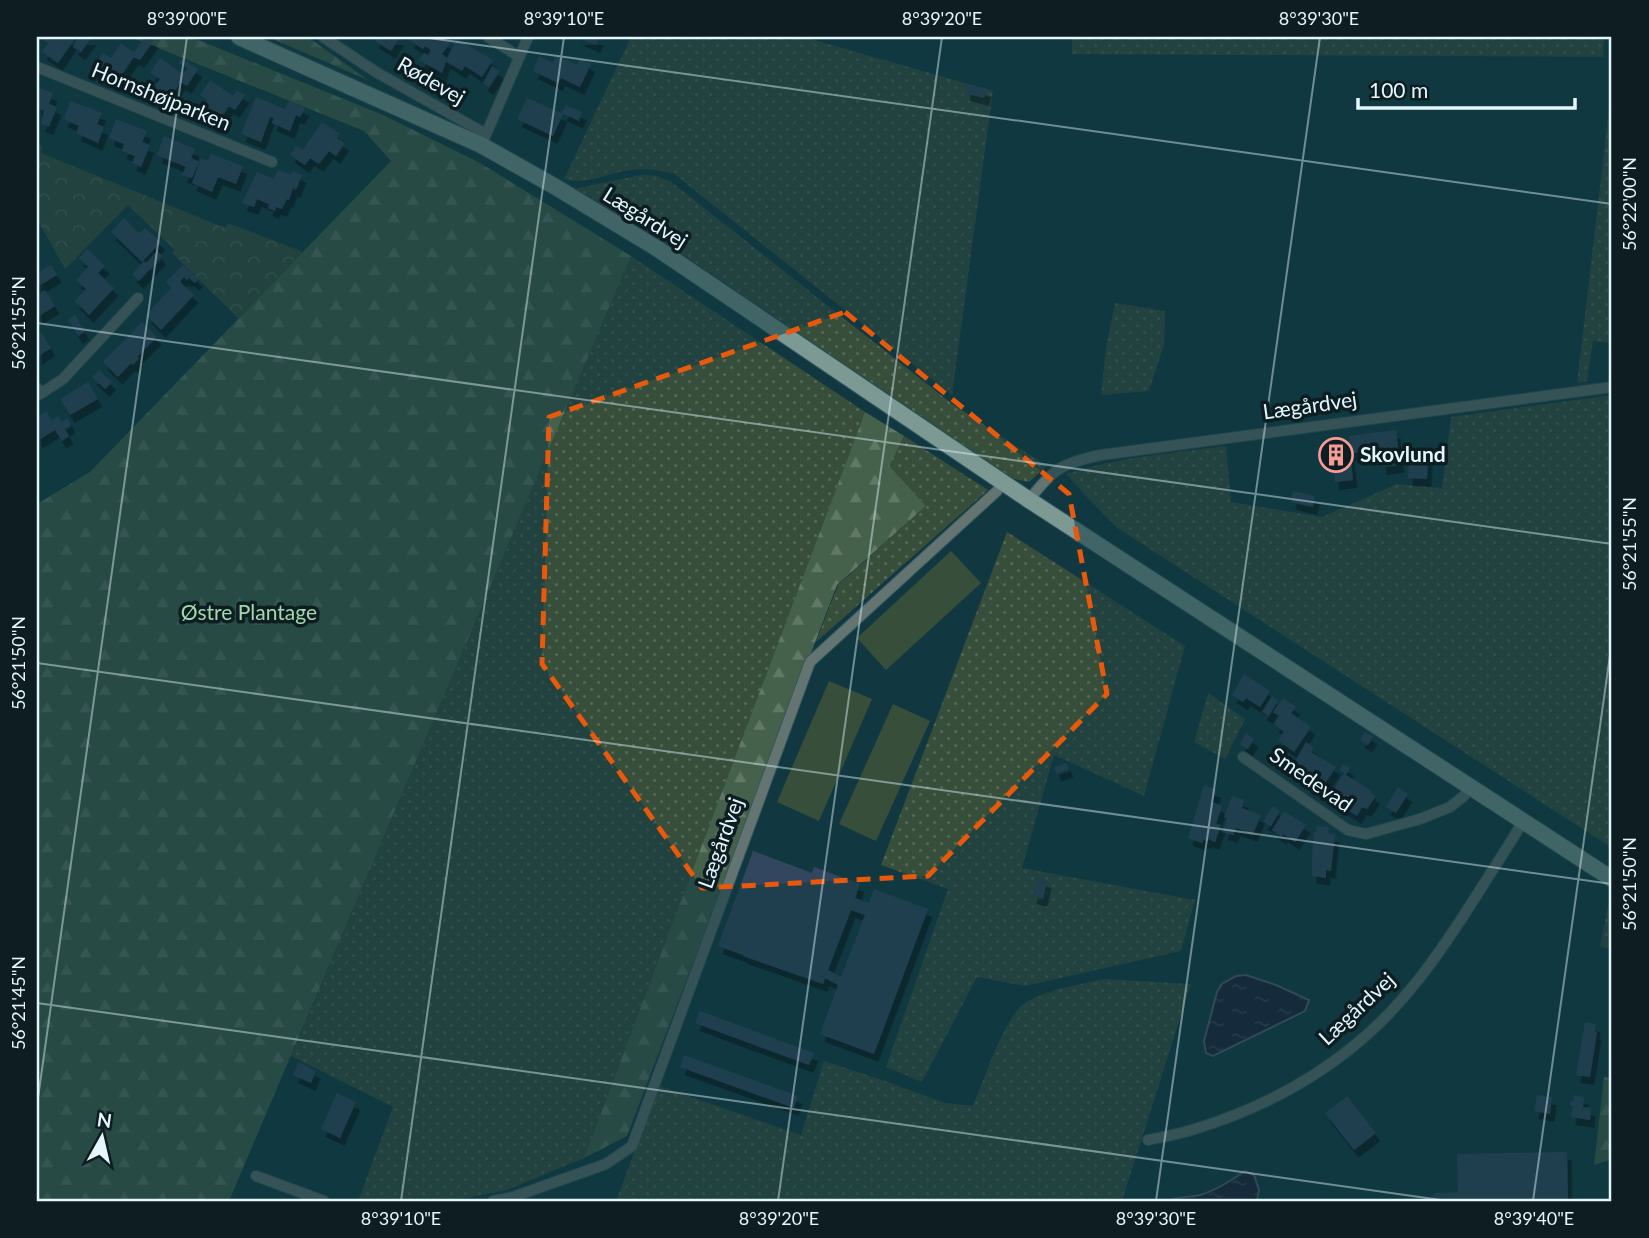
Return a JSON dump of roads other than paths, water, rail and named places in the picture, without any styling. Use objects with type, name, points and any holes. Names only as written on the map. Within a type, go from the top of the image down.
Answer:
[{"type":"street","name":"Lægårdvej","points":[[239,37],[483,140],[657,249],[1029,500],[1612,879]]},
{"type":"street","name":"Rødevej","points":[[323,37],[483,140]]},
{"type":"street","points":[[488,37],[518,56]]},
{"type":"street","points":[[483,140],[528,37]]},
{"type":"street","name":"Hornshøjparken","points":[[37,67],[272,162]]},
{"type":"street","points":[[37,388],[40,394],[63,379],[138,298]]},
{"type":"street","name":"Lægårdvej","points":[[1029,500],[1055,470],[1101,455],[1612,387]]},
{"type":"street","name":"Lægårdvej","points":[[493,1201],[513,1197],[606,1164],[632,1146],[810,662],[997,491],[1003,482]]},
{"type":"street","name":"Smedevad","points":[[1243,757],[1348,830],[1366,834],[1420,819],[1450,807],[1464,796],[1470,786]]},
{"type":"street","name":"Lægårdvej","points":[[1148,1140],[1194,1129],[1238,1114],[1280,1094],[1351,1049],[1392,1010],[1423,974],[1523,821]]},
{"type":"street","points":[[256,1177],[324,1201]]},
{"type":"water","points":[[1246,975],[1309,1000],[1305,1011],[1213,1056],[1206,1053],[1204,1041],[1217,992],[1222,984],[1236,976]]},
{"type":"water","points":[[1245,1171],[1254,1175],[1259,1190],[1257,1201],[1167,1201],[1206,1193]]},
{"type":"place","name":"Skovlund","points":[[1336,455]]},
{"type":"park label","name":"Østre Plantage","points":[[249,613]]}]
